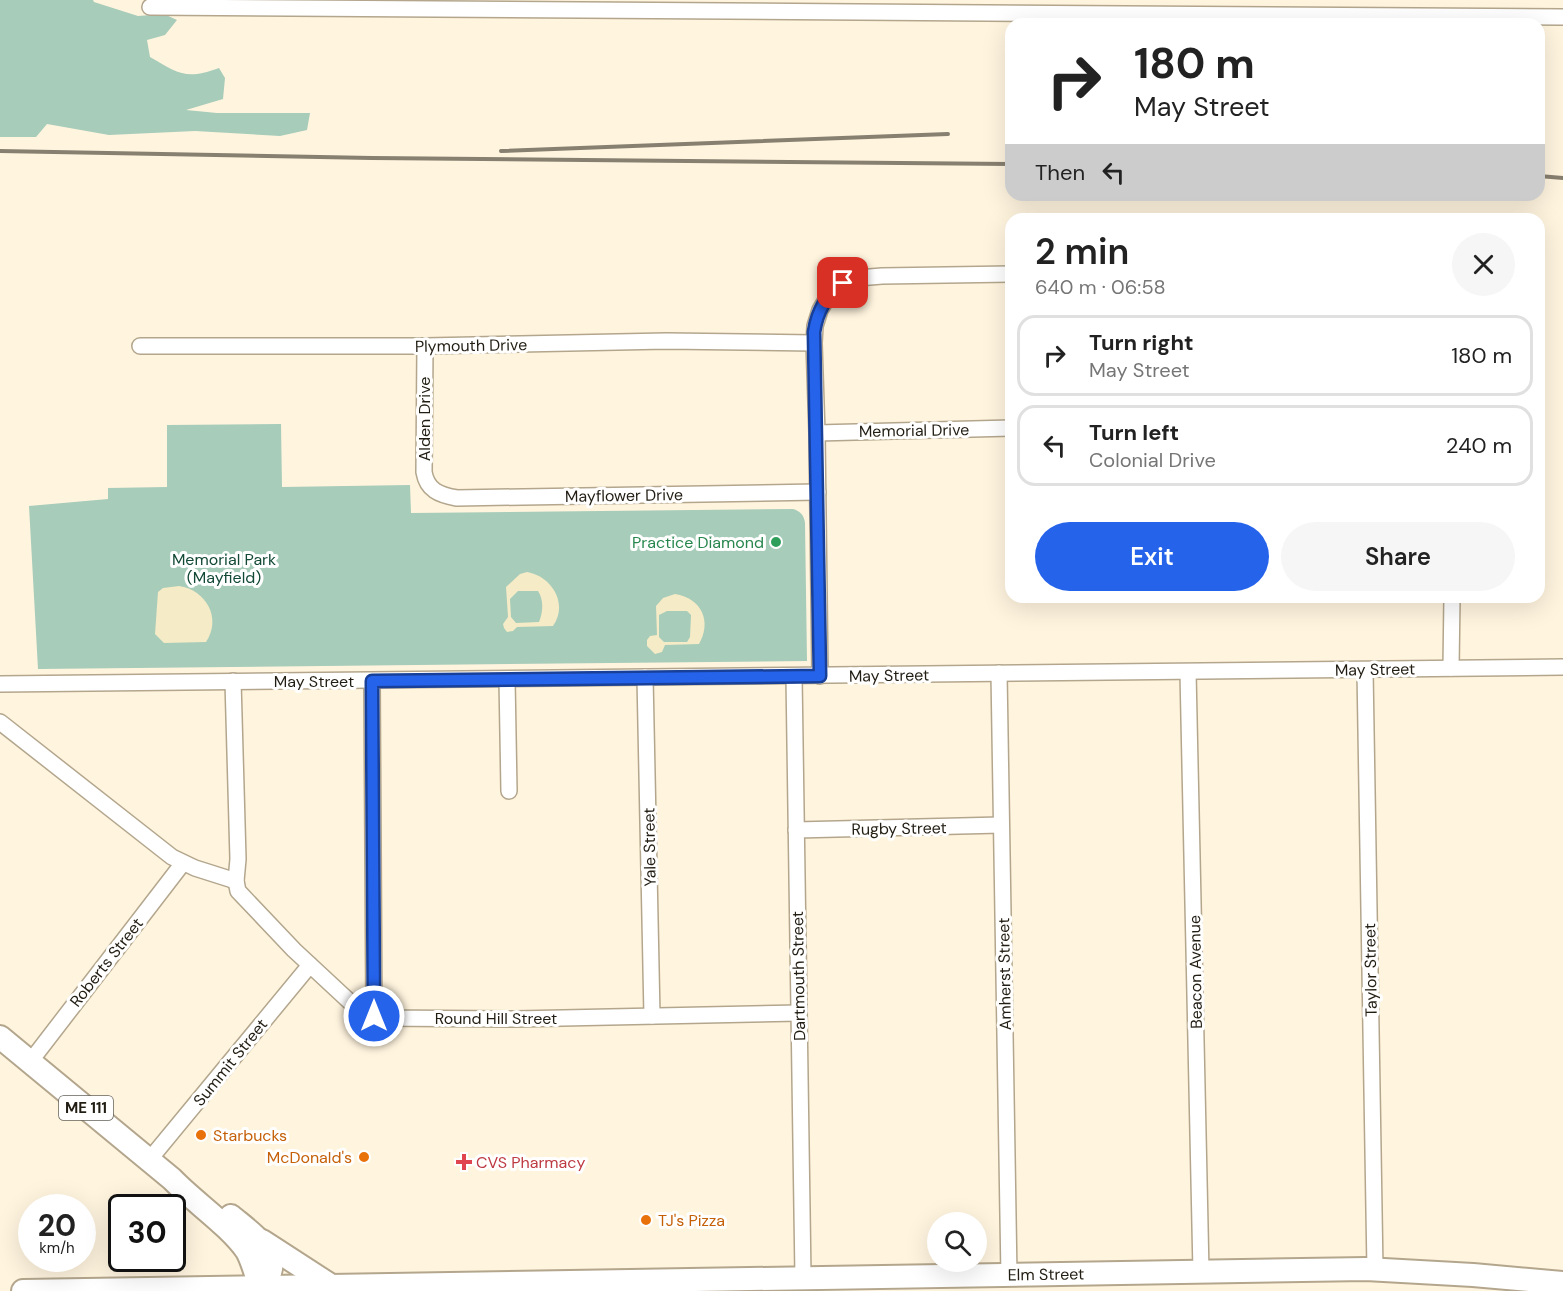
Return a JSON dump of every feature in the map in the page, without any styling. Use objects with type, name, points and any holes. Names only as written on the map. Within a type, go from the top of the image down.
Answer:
[{"type":"main road","name":"ME 111","points":[[0,1037],[150,1159],[240,1243],[252,1261],[260,1287]]},
{"type":"main road","name":"ME 111","points":[[172,1179],[196,1186],[260,1240],[267,1251],[272,1268],[271,1275],[260,1287]]},
{"type":"main road","points":[[260,1240],[341,1287]]},
{"type":"main road","name":"Elm Street","points":[[23,1291],[803,1277],[1375,1270],[1563,1283]]},
{"type":"street","points":[[150,7],[1563,17]]},
{"type":"street","points":[[820,676],[817,433],[808,343],[817,317],[824,302],[834,290],[849,280],[882,276],[1005,274]]},
{"type":"street","name":"Plymouth Drive","points":[[140,346],[425,346],[666,341],[808,343]]},
{"type":"street","name":"Alden Drive","points":[[425,346],[424,472],[432,489]]},
{"type":"street","name":"Memorial Drive","points":[[817,433],[1005,428]]},
{"type":"street","name":"Mayflower Drive","points":[[432,489],[441,495],[457,498],[818,492]]},
{"type":"street","points":[[1451,668],[1452,603]]},
{"type":"street","name":"May Street","points":[[0,684],[1563,667]]},
{"type":"street","name":"Taylor Street","points":[[1365,670],[1375,1270]]},
{"type":"street","name":"Beacon Avenue","points":[[1188,672],[1201,1272]]},
{"type":"street","name":"Amherst Street","points":[[999,673],[1009,1275]]},
{"type":"street","name":"Dartmouth Street","points":[[794,676],[803,1277]]},
{"type":"street","name":"Yale Street","points":[[645,677],[652,1016]]},
{"type":"street","points":[[507,679],[509,791]]},
{"type":"street","points":[[0,722],[155,844],[183,863],[236,881],[238,859],[233,681]]},
{"type":"street","points":[[372,681],[374,1016]]},
{"type":"street","name":"Rugby Street","points":[[796,830],[1001,825]]},
{"type":"street","name":"Roberts Street","points":[[30,1062],[183,863]]},
{"type":"street","name":"Round Hill Street","points":[[236,881],[238,891],[245,899],[310,965],[358,1009],[374,1016],[396,1019],[515,1019],[799,1013]]},
{"type":"street","name":"Summit Street","points":[[150,1159],[310,965]]},
{"type":"green space","points":[[0,0],[93,0],[138,16],[164,14],[177,20],[165,35],[147,40],[150,57],[168,68],[183,73],[198,74],[219,68],[225,78],[223,99],[186,110],[217,113],[310,113],[307,130],[280,136],[195,131],[109,135],[47,124],[36,137],[0,137]]},
{"type":"green space","name":"Memorial Park (Mayfield)","points":[[281,424],[282,487],[410,485],[411,513],[793,509],[800,512],[805,523],[807,661],[38,669],[29,506],[108,499],[108,488],[167,487],[167,425]]},
{"type":"sand","points":[[527,572],[536,575],[550,585],[555,592],[559,608],[553,626],[517,627],[507,632],[504,628],[503,624],[508,617],[506,587],[520,574]],"holes":[[[518,591],[538,591],[542,606],[539,622],[516,623],[511,617],[510,599]]]},
{"type":"sand","points":[[179,586],[197,593],[209,606],[212,624],[211,633],[206,642],[164,643],[155,634],[158,592],[163,588]]},
{"type":"sand","points":[[675,594],[684,596],[698,606],[702,612],[705,627],[699,644],[665,645],[662,652],[655,654],[647,646],[650,636],[657,635],[656,606],[663,598]],"holes":[[[667,611],[687,611],[691,615],[690,637],[687,642],[664,642],[659,637],[659,615]]]},
{"type":"railway","points":[[501,151],[948,134]]},
{"type":"railway","points":[[0,151],[372,158],[1005,164]]},
{"type":"railway","points":[[1545,176],[1563,178]]},
{"type":"place","name":"Practice Diamond","points":[[776,542]]},
{"type":"place","name":"Starbucks","points":[[201,1135]]},
{"type":"place","name":"McDonald's","points":[[364,1157]]},
{"type":"place","name":"CVS Pharmacy","points":[[464,1162]]},
{"type":"place","name":"TJ's Pizza","points":[[646,1220]]},
{"type":"route","points":[[374,1016],[372,681],[820,676],[814,332],[817,317],[824,302],[843,283]]}]
